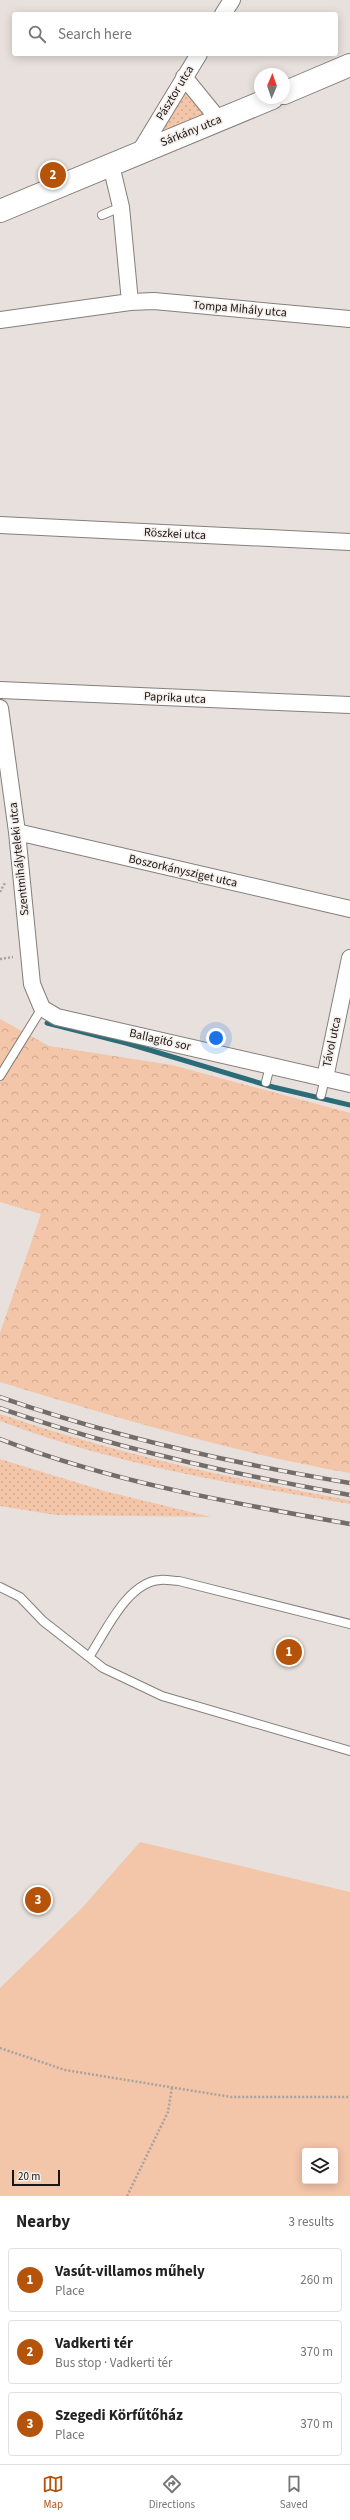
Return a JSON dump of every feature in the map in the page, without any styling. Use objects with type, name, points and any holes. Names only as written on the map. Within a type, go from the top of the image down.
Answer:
[{"type":"street","points":[[224,12],[232,0]]},
{"type":"street","name":"Pásztor utca","points":[[139,153],[198,56]]},
{"type":"street","points":[[290,90],[350,65]]},
{"type":"street","points":[[184,77],[219,120]]},
{"type":"street","name":"Sárkány utca","points":[[0,210],[258,104]]},
{"type":"street","points":[[111,165],[120,207],[130,302]]},
{"type":"street","name":"Tompa Mihály utca","points":[[0,320],[130,302],[154,301],[350,319]]},
{"type":"street","name":"Röszkei utca","points":[[0,525],[350,542]]},
{"type":"street","name":"Paprika utca","points":[[0,690],[350,706]]},
{"type":"street","name":"Szentmihályteleki utca","points":[[0,708],[17,832],[32,984],[42,1008]]},
{"type":"street","name":"Boszorkánysziget utca","points":[[17,832],[350,909]]},
{"type":"street","name":"Távol utca","points":[[325,1078],[350,958]]},
{"type":"street","name":"Ballagitó sor","points":[[42,1008],[57,1017],[127,1037],[350,1084]]},
{"type":"lane","points":[[102,215],[120,207]]},
{"type":"lane","points":[[0,1076],[42,1008]]},
{"type":"lane","points":[[266,1082],[270,1066]]},
{"type":"lane","points":[[321,1095],[325,1078]]},
{"type":"lane","points":[[89,1657],[122,1602],[139,1588],[159,1580],[179,1581],[350,1624]]},
{"type":"lane","points":[[0,1588],[20,1597],[43,1621],[103,1668],[162,1696],[350,1751]]},
{"type":"path","points":[[0,2048],[65,2070],[230,2097],[350,2097]]},
{"type":"path","points":[[126,2196],[168,2112],[172,2087]]},
{"type":"green space","points":[[185,92],[207,115],[166,133],[159,128]]},
{"type":"green space","points":[[0,1019],[49,1046],[172,1065],[350,1113],[350,1473],[261,1455],[174,1433],[0,1382],[0,1333],[41,1214],[0,1202]]},
{"type":"green space","points":[[0,1414],[130,1453],[217,1474],[350,1500],[350,1504],[261,1489],[129,1461],[43,1436],[0,1421]]},
{"type":"green space","points":[[0,1459],[104,1491],[211,1517],[56,1515],[0,1506]]},
{"type":"green space","points":[[140,1842],[350,1892],[350,2196],[0,2196],[0,1988],[82,1908]]},
{"type":"waterway","points":[[47,1023],[126,1043],[273,1087],[350,1105]]},
{"type":"railway","points":[[0,1397],[129,1437],[173,1448],[261,1467],[350,1483]]},
{"type":"railway","points":[[0,1408],[86,1436],[173,1459],[350,1495]]},
{"type":"railway","points":[[0,1439],[85,1467],[173,1490],[350,1524]]},
{"type":"place","name":"Vadkerti tér","points":[[53,175]]},
{"type":"place","name":"Vasút-villamos műhely","points":[[289,1652]]},
{"type":"place","name":"Szegedi Körfűtőház","points":[[38,1900]]}]
